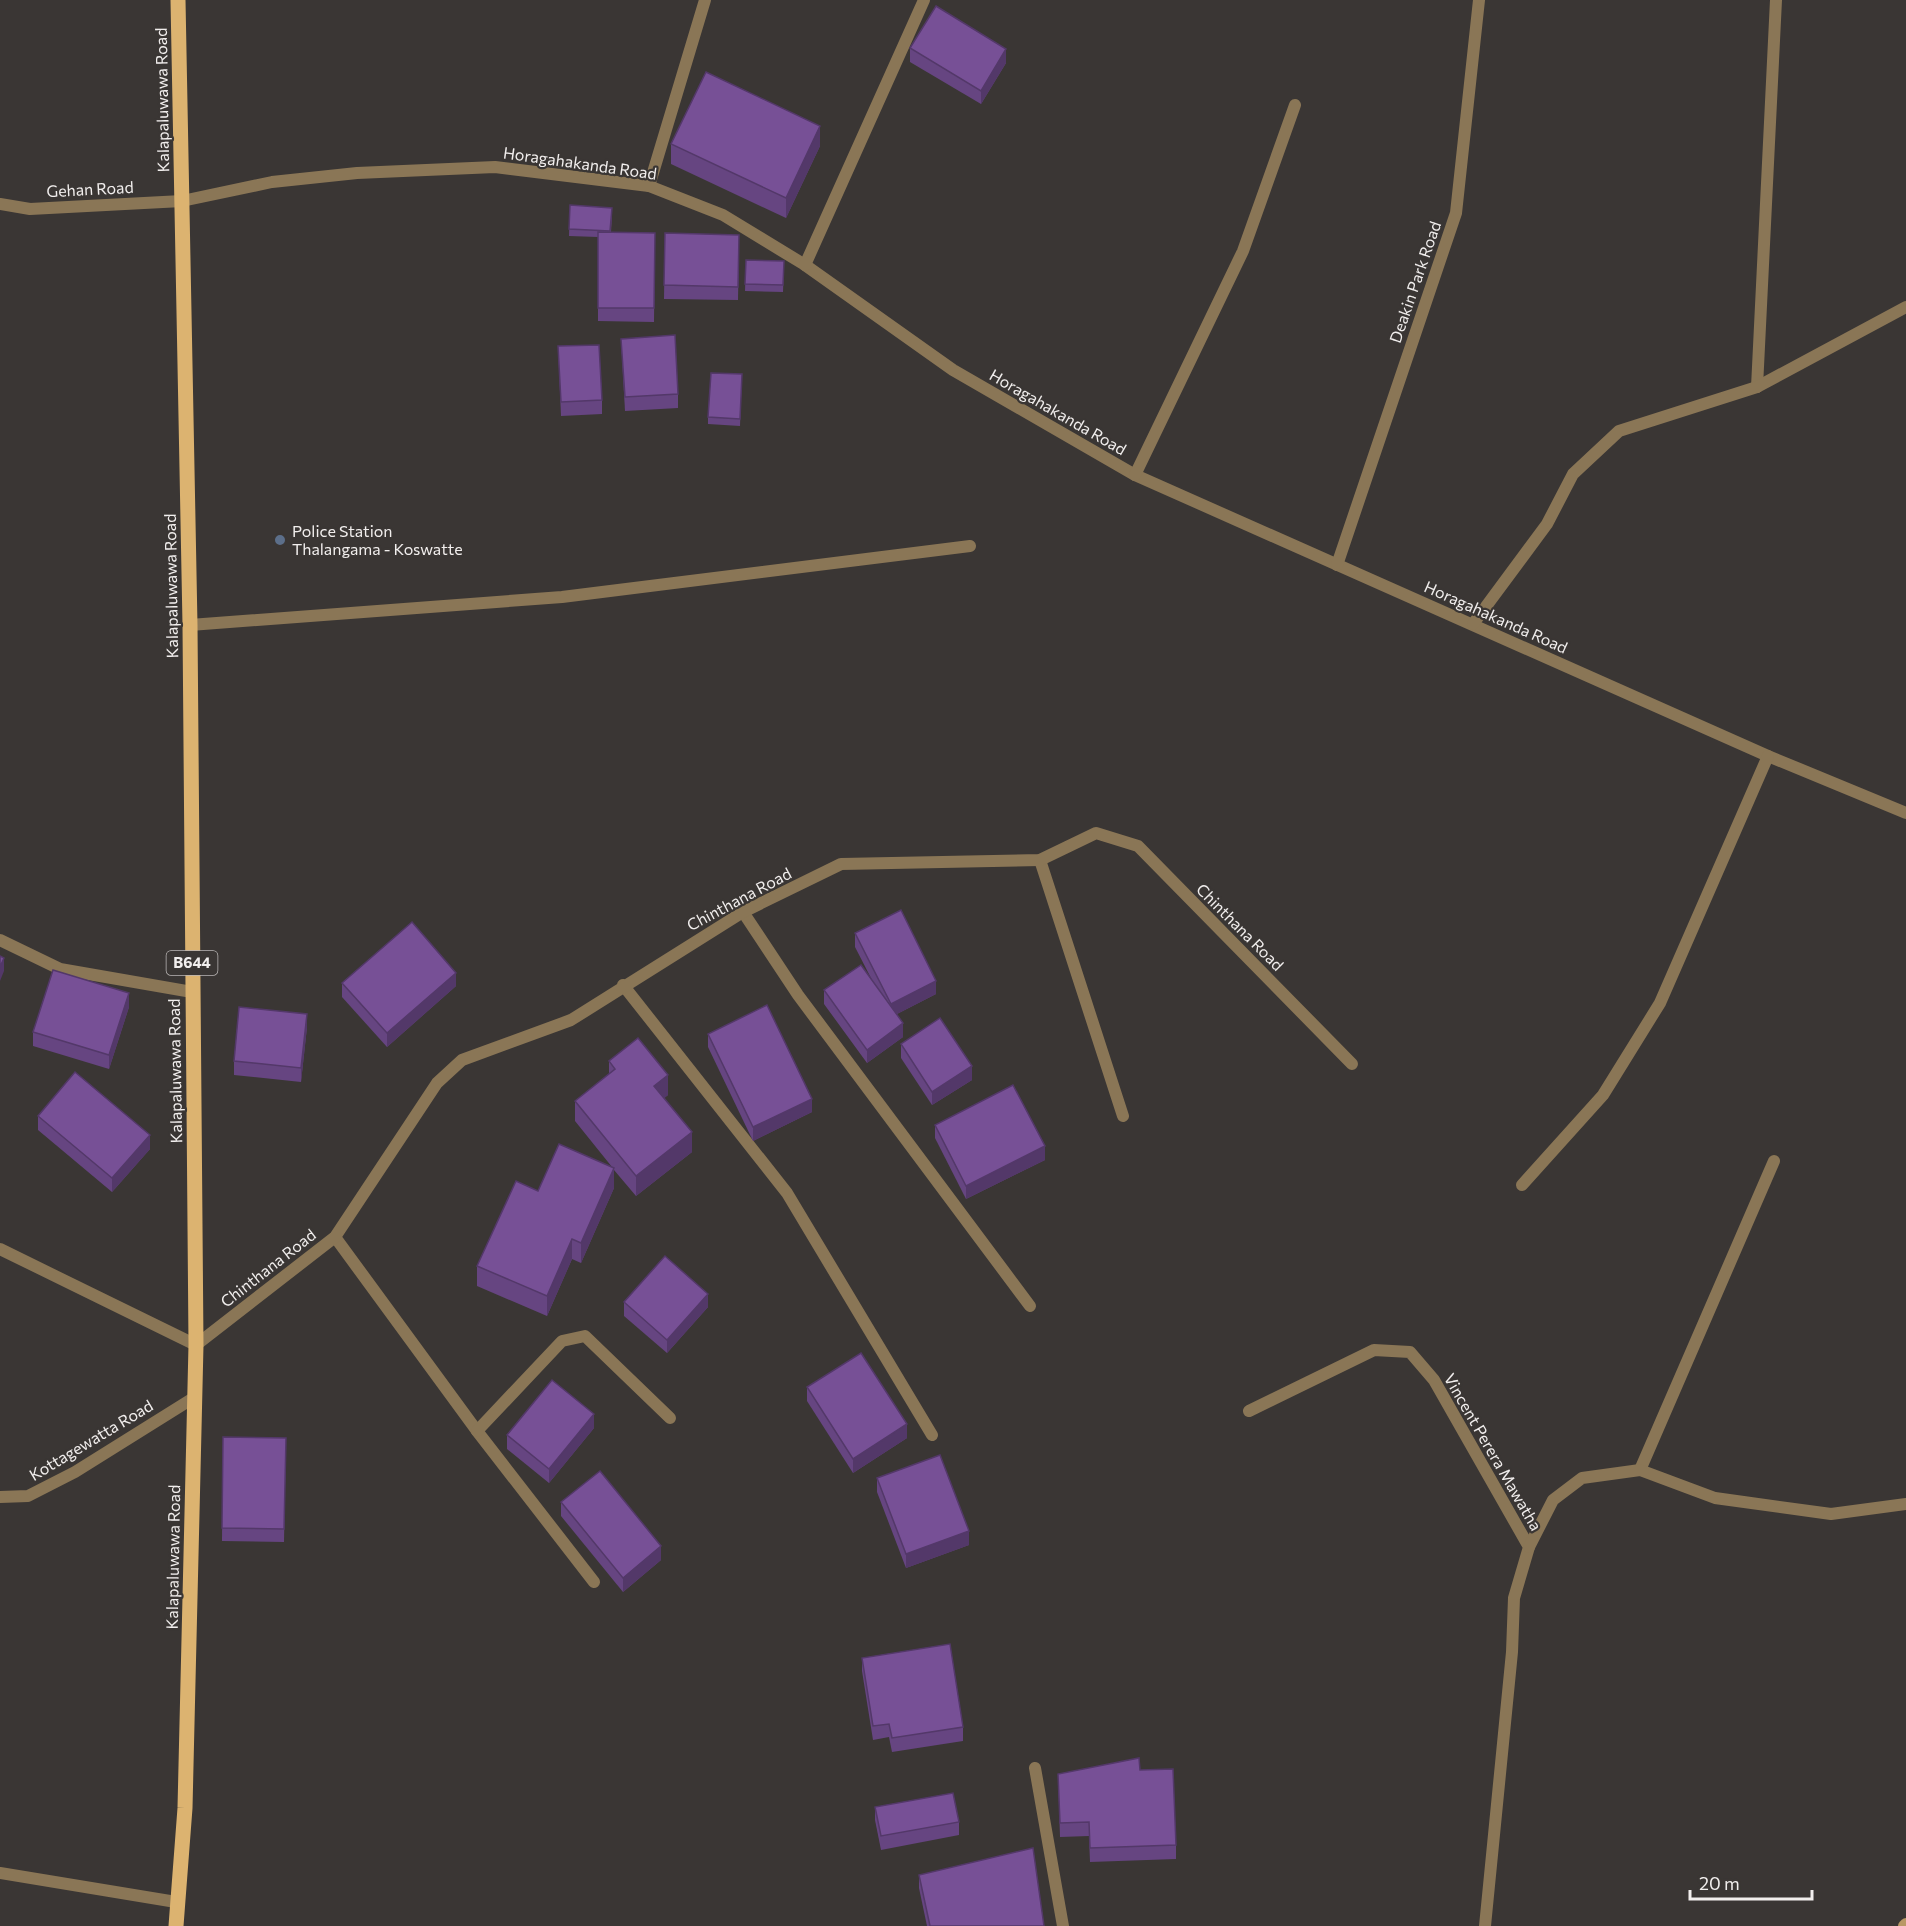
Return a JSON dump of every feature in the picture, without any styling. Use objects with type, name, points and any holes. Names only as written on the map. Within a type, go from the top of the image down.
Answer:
[{"type":"main road","name":"Kalapaluwawa Road","points":[[176,1926],[184,1808],[195,1397],[190,625],[178,0]]},
{"type":"street","points":[[649,186],[705,0]]},
{"type":"street","points":[[805,265],[924,0]]},
{"type":"street","name":"Deakin Park Road","points":[[1337,565],[1456,213],[1479,0]]},
{"type":"street","points":[[1757,387],[1776,0]]},
{"type":"street","points":[[1136,475],[1243,251],[1295,105]]},
{"type":"street","name":"Horagahakanda Road","points":[[182,201],[283,181],[357,173],[495,167],[649,186],[723,215],[805,265],[953,370],[1136,475],[1768,756],[1906,813]]},
{"type":"street","name":"Gehan Road","points":[[0,204],[30,209],[182,201]]},
{"type":"street","points":[[1473,624],[1547,524],[1574,474],[1619,431],[1757,387],[1906,307]]},
{"type":"street","points":[[190,625],[562,597],[970,546]]},
{"type":"street","points":[[1522,1185],[1603,1095],[1660,1003],[1768,756]]},
{"type":"street","name":"Chinthana Road","points":[[195,1345],[335,1237],[437,1083],[462,1060],[571,1020],[623,985],[743,912],[841,864],[1040,860],[1096,833],[1138,846],[1352,1064]]},
{"type":"street","points":[[1040,860],[1124,1116]]},
{"type":"street","points":[[743,912],[798,995],[1030,1306]]},
{"type":"street","points":[[0,940],[60,969],[192,992]]},
{"type":"street","points":[[623,985],[787,1193],[932,1435]]},
{"type":"street","points":[[1640,1470],[1774,1161]]},
{"type":"street","points":[[335,1237],[477,1431],[594,1582]]},
{"type":"street","points":[[0,1249],[195,1345]]},
{"type":"street","points":[[477,1431],[562,1341],[585,1336],[670,1418]]},
{"type":"street","name":"Vincent Perera Mawatha","points":[[1250,1411],[1374,1350],[1410,1352],[1434,1380],[1528,1547],[1514,1598],[1512,1652],[1485,1926]]},
{"type":"street","name":"Kottagewatta Road","points":[[0,1497],[28,1496],[75,1472],[195,1397]]},
{"type":"street","points":[[1528,1547],[1553,1500],[1582,1478],[1640,1470],[1715,1498],[1831,1514],[1906,1504]]},
{"type":"street","points":[[1035,1768],[1064,1926]]},
{"type":"street","points":[[0,1873],[176,1902]]},
{"type":"building","points":[[936,6],[1006,49],[981,91],[910,48]]},
{"type":"building","points":[[706,72],[820,126],[786,198],[671,144]]},
{"type":"building","points":[[570,205],[612,208],[610,231],[569,229]]},
{"type":"building","points":[[598,232],[655,233],[654,308],[598,308]]},
{"type":"building","points":[[665,233],[739,235],[738,287],[664,285]]},
{"type":"building","points":[[746,260],[784,261],[783,285],[745,284]]},
{"type":"building","points":[[675,335],[678,394],[625,397],[621,339]]},
{"type":"building","points":[[599,345],[602,400],[561,402],[558,346]]},
{"type":"building","points":[[711,373],[742,374],[740,419],[708,417]]},
{"type":"building","points":[[901,910],[936,981],[891,1004],[855,933]]},
{"type":"building","points":[[412,922],[456,973],[387,1033],[342,983]]},
{"type":"building","points":[[861,965],[903,1023],[867,1050],[824,990]]},
{"type":"building","points":[[53,970],[129,993],[109,1055],[33,1032]]},
{"type":"building","points":[[767,1005],[812,1099],[753,1127],[708,1034]]},
{"type":"building","points":[[239,1007],[307,1014],[301,1068],[234,1061]]},
{"type":"building","points":[[940,1018],[972,1066],[932,1092],[901,1044]]},
{"type":"building","points":[[638,1038],[668,1075],[654,1086],[692,1132],[636,1176],[575,1101],[615,1069],[609,1061]]},
{"type":"building","points":[[75,1072],[150,1135],[112,1178],[38,1116]]},
{"type":"building","points":[[1013,1085],[1045,1146],[966,1186],[935,1125]]},
{"type":"building","points":[[559,1144],[614,1168],[581,1243],[572,1239],[547,1296],[477,1266],[516,1181],[538,1191]]},
{"type":"building","points":[[665,1256],[708,1294],[667,1340],[624,1302]]},
{"type":"building","points":[[861,1353],[907,1424],[853,1459],[807,1387]]},
{"type":"building","points":[[552,1380],[594,1414],[549,1469],[507,1435]]},
{"type":"building","points":[[223,1437],[286,1438],[284,1529],[222,1528]]},
{"type":"building","points":[[940,1455],[969,1531],[906,1554],[877,1478]]},
{"type":"building","points":[[600,1471],[661,1546],[623,1578],[561,1502]]},
{"type":"building","points":[[950,1644],[963,1727],[892,1738],[889,1724],[873,1726],[862,1658]]},
{"type":"building","points":[[1139,1758],[1140,1770],[1173,1769],[1176,1845],[1090,1848],[1089,1822],[1060,1823],[1058,1774]]},
{"type":"building","points":[[953,1793],[959,1822],[881,1836],[875,1807]]},
{"type":"building","points":[[1033,1848],[1044,1926],[930,1926],[919,1875]]},
{"type":"place","name":"Police Station Thalangama - Koswatte","points":[[280,540]]}]
